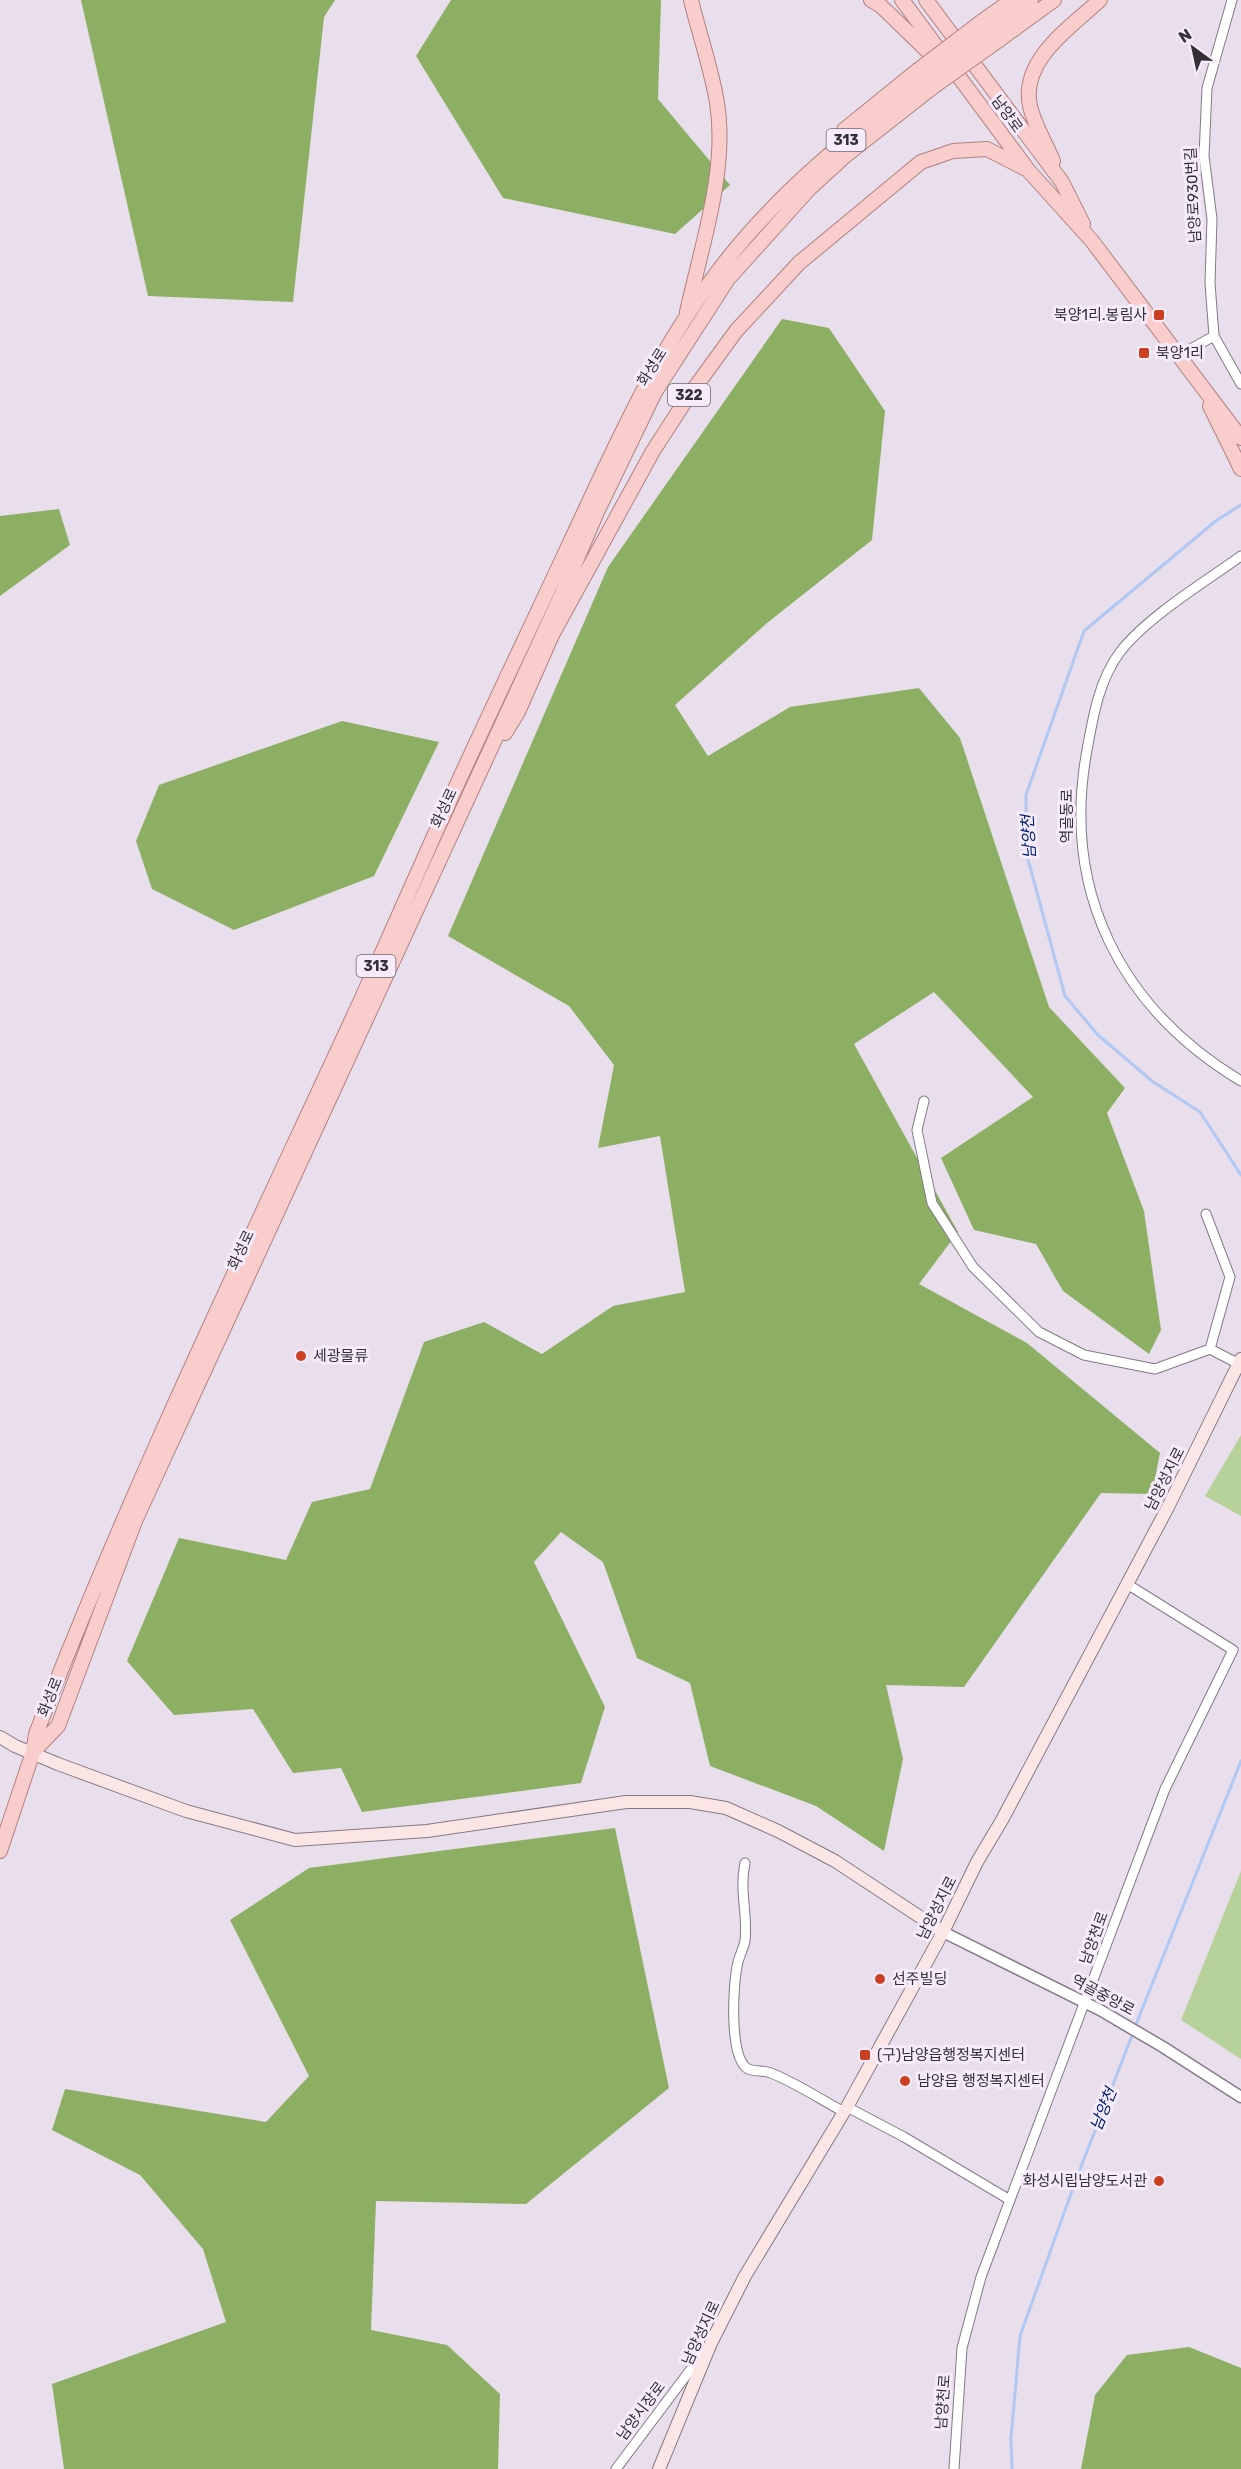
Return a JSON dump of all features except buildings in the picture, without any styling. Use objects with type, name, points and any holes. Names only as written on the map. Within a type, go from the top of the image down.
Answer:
[{"type":"main road","points":[[686,319],[717,176],[718,144],[717,104],[692,0]]},
{"type":"main road","points":[[871,0],[881,6],[971,92]]},
{"type":"main road","name":"남양로","points":[[902,0],[1028,170],[1092,242],[1241,438]]},
{"type":"main road","name":"남양로","points":[[926,0],[1062,182],[1092,242]]},
{"type":"main road","points":[[937,0],[950,32]]},
{"type":"main road","points":[[926,78],[990,31],[1012,0]]},
{"type":"main road","name":"화성로","points":[[0,1851],[33,1752],[36,1734],[113,1540],[451,797],[620,433],[652,371],[727,259],[772,208],[866,123],[1031,0]]},
{"type":"main road","name":"화성로","points":[[990,31],[1054,0]]},
{"type":"main road","points":[[1062,182],[1030,106],[1029,82],[1041,56],[1100,0]]},
{"type":"main road","name":"화성로","points":[[33,1752],[58,1726],[135,1521],[561,596],[597,512],[655,393],[728,279],[810,188],[926,78]]},
{"type":"main road","name":"322","points":[[473,783],[518,712],[552,635],[653,451],[688,397],[736,331],[799,263],[921,162],[952,151],[987,149],[1028,170]]},
{"type":"main road","points":[[1199,382],[1241,423]]},
{"type":"main road","points":[[1199,382],[1238,466]]},
{"type":"main road","name":"남양성지로","points":[[659,2469],[711,2343],[745,2276],[845,2109],[943,1932],[977,1862],[1002,1820],[1127,1584],[1240,1361]]},
{"type":"main road","points":[[0,1737],[15,1746],[58,1764],[186,1811],[295,1840],[427,1831],[626,1802],[690,1802],[726,1808],[778,1831],[835,1861],[943,1932]]},
{"type":"street","name":"남양로930번길","points":[[1232,0],[1207,88],[1204,156],[1212,219],[1210,283],[1214,336],[1241,384]]},
{"type":"street","points":[[1178,356],[1214,336]]},
{"type":"street","points":[[1230,366],[1241,361]]},
{"type":"street","name":"역골동로","points":[[1241,556],[1144,627],[1120,652],[1101,692],[1091,727],[1082,782],[1080,822],[1085,868],[1094,904],[1108,939],[1127,974],[1157,1014],[1183,1041],[1210,1062],[1241,1081]]},
{"type":"street","points":[[924,1101],[917,1130],[932,1203],[973,1267],[1039,1332],[1084,1354],[1155,1369],[1210,1349],[1240,1361]]},
{"type":"street","points":[[1206,1214],[1230,1277],[1210,1349]]},
{"type":"street","name":"남양천로","points":[[954,2469],[962,2348],[981,2277],[1165,1789],[1233,1650],[1127,1584]]},
{"type":"street","points":[[746,1863],[741,1892],[745,1912],[745,1941],[737,1966],[733,1999],[740,2060],[749,2069],[769,2072],[904,2137],[1011,2200]]},
{"type":"street","name":"역골중앙로","points":[[943,1932],[1086,2002],[1164,2047],[1241,2097]]},
{"type":"street","name":"남양시장로","points":[[616,2469],[711,2343]]},
{"type":"green space","points":[[81,0],[335,0],[324,17],[293,302],[148,296]]},
{"type":"green space","points":[[451,0],[661,0],[658,99],[730,185],[675,234],[503,198],[416,56]]},
{"type":"green space","points":[[782,319],[829,328],[885,411],[872,540],[767,623],[675,705],[708,756],[790,707],[919,688],[960,738],[1049,1007],[1125,1088],[1107,1113],[1144,1211],[1161,1330],[1149,1354],[1063,1291],[1036,1244],[974,1230],[941,1158],[1033,1097],[934,992],[854,1044],[958,1232],[919,1284],[1027,1343],[1160,1453],[1152,1494],[1101,1493],[964,1687],[886,1685],[903,1759],[884,1851],[816,1806],[710,1766],[690,1683],[637,1658],[603,1562],[561,1532],[534,1562],[605,1707],[581,1783],[362,1812],[341,1768],[293,1773],[253,1709],[174,1715],[127,1661],[179,1538],[286,1560],[312,1502],[370,1489],[424,1342],[484,1322],[542,1354],[613,1306],[685,1292],[660,1136],[598,1148],[614,1065],[569,1006],[448,936],[608,567]]},
{"type":"green space","points":[[59,509],[70,545],[0,596],[0,516]]},
{"type":"green space","points":[[342,721],[439,742],[374,876],[234,930],[152,889],[136,841],[159,785]]},
{"type":"green space","points":[[1241,1435],[1241,1516],[1205,1496]]},
{"type":"green space","points":[[615,1828],[669,2088],[526,2204],[376,2201],[371,2330],[447,2345],[500,2394],[498,2469],[64,2469],[52,2384],[226,2322],[203,2249],[140,2175],[52,2130],[65,2089],[266,2122],[309,2076],[230,1920],[309,1868]]},
{"type":"green space","points":[[1241,1871],[1241,2059],[1181,2020]]},
{"type":"green space","points":[[1189,2347],[1241,2368],[1241,2469],[1081,2469],[1095,2395],[1127,2355]]},
{"type":"waterway","name":"남양천","points":[[1241,505],[1217,520],[1084,631],[1026,795],[1026,852],[1065,996],[1098,1035],[1152,1081],[1200,1112],[1241,1175]]},
{"type":"waterway","name":"남양천","points":[[1135,2027],[1241,1761]]},
{"type":"waterway","name":"남양천","points":[[1012,2469],[1011,2438],[1020,2336],[1077,2177],[1133,2033]]},
{"type":"place","name":"북양1리.봉림사","points":[[1159,315]]},
{"type":"place","name":"북양1리","points":[[1144,353]]},
{"type":"place","name":"세광물류","points":[[301,1356]]},
{"type":"place","name":"선주빌딩","points":[[880,1979]]},
{"type":"place","name":"(구)남양읍행정복지센터","points":[[865,2055]]},
{"type":"place","name":"남양읍 행정복지센터","points":[[905,2081]]},
{"type":"place","name":"화성시립남양도서관","points":[[1159,2181]]}]
